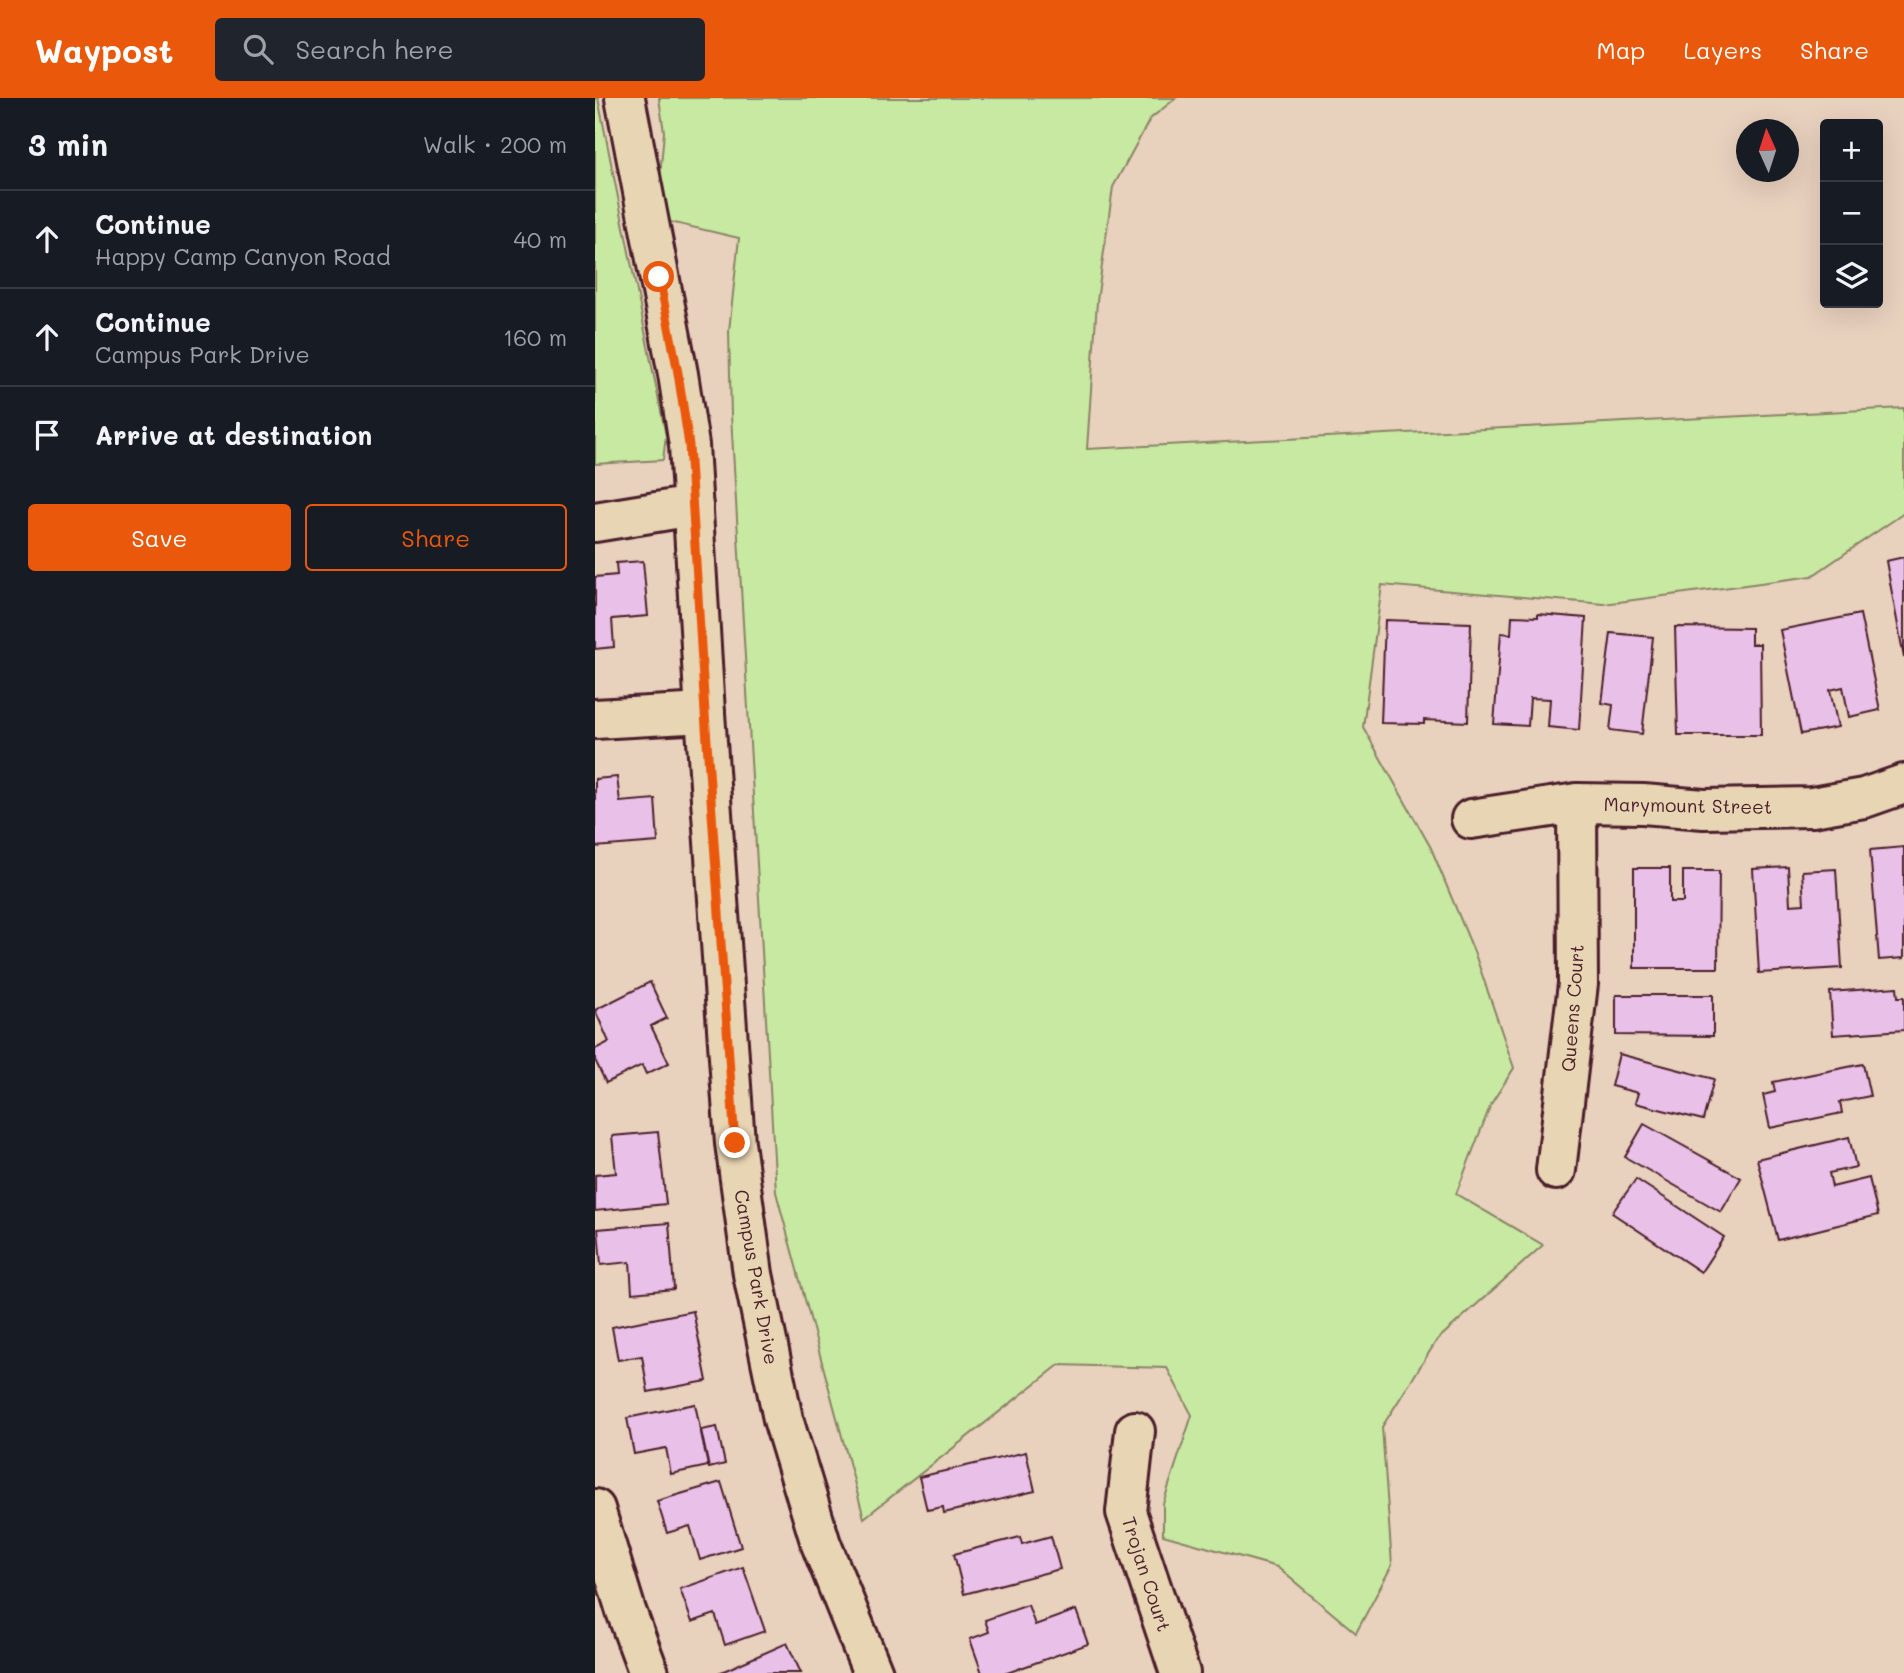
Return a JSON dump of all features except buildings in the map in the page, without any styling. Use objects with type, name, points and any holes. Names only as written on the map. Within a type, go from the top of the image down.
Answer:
[{"type":"street","name":"Campus Park Drive","points":[[625,98],[678,373],[689,445],[735,1143],[753,1274],[783,1419],[821,1544],[873,1673]]},
{"type":"street","points":[[595,522],[692,506]]},
{"type":"street","points":[[595,719],[705,713]]},
{"type":"street","name":"Marymount Street","points":[[1471,819],[1577,803],[1643,804],[1704,809],[1812,807],[1864,798],[1904,784]]},
{"type":"street","name":"Queens Court","points":[[1556,1170],[1578,984],[1577,803]]},
{"type":"street","name":"Trojan Court","points":[[1135,1431],[1126,1512],[1180,1673]]},
{"type":"street","points":[[595,1509],[626,1611],[649,1673]]},
{"type":"green space","points":[[595,98],[598,98],[666,436],[663,460],[595,464]]},
{"type":"green space","points":[[659,98],[1176,98],[1150,119],[1113,187],[1097,301],[1087,449],[1904,408],[1904,513],[1812,576],[1604,604],[1382,585],[1363,727],[1431,848],[1475,954],[1514,1068],[1491,1104],[1456,1194],[1543,1245],[1437,1340],[1382,1427],[1392,1565],[1356,1633],[1277,1567],[1163,1535],[1163,1504],[1192,1415],[1167,1368],[1059,1365],[864,1518],[776,1192],[731,415],[729,331],[739,238],[670,222],[659,189],[664,132]]},
{"type":"route","points":[[659,277],[689,445],[735,1143]]}]
